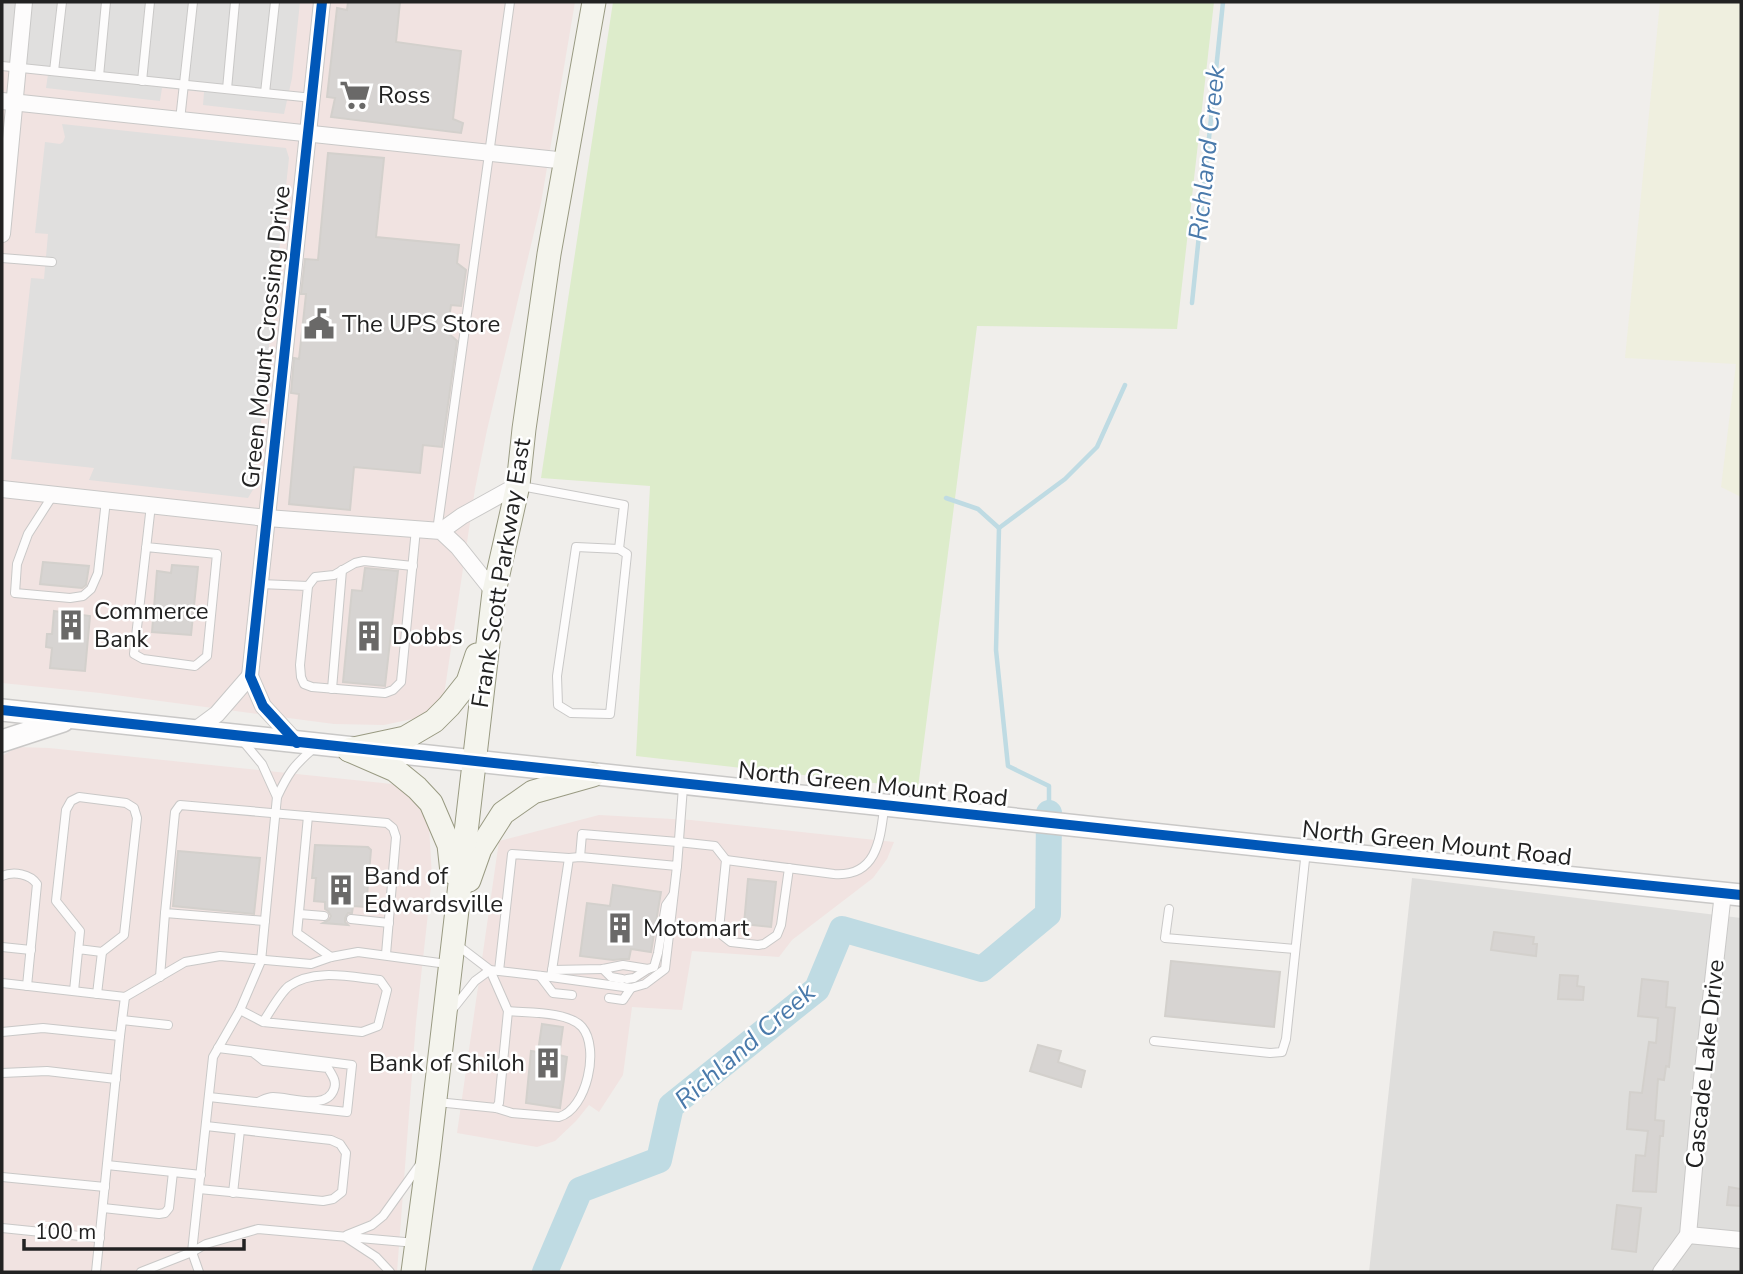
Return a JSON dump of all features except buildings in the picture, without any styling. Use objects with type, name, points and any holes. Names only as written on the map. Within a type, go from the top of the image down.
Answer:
[{"type":"main road","name":"Frank Scott Parkway East","points":[[413,1272],[492,603],[518,485],[549,254],[594,2]]},
{"type":"main road","points":[[349,750],[405,738],[434,721],[449,706],[468,682],[492,603]]},
{"type":"main road","points":[[349,750],[395,770],[431,803],[449,845],[456,912]]},
{"type":"main road","points":[[456,912],[481,849],[503,813],[533,792],[593,775]]},
{"type":"street","points":[[2,234],[10,67],[24,2]]},
{"type":"street","name":"Green Mount Crossing Drive","points":[[250,677],[323,2]]},
{"type":"street","points":[[8,102],[567,161]]},
{"type":"street","points":[[492,603],[458,547],[439,531],[518,485]]},
{"type":"street","name":"Green Mount Crossing Drive","points":[[2,489],[267,518],[439,531]]},
{"type":"street","points":[[194,731],[217,713],[250,677],[263,706],[308,744]]},
{"type":"street","name":"North Green Mount Road","points":[[2,710],[349,750],[1732,894]]},
{"type":"street","points":[[2,741],[72,718]]},
{"type":"street","name":"Cascade Lake Drive","points":[[1688,1235],[1702,1079],[1732,894]]},
{"type":"street","points":[[1661,1272],[1688,1235],[1741,1240]]},
{"type":"lane","points":[[54,71],[62,2]]},
{"type":"lane","points":[[99,76],[106,2]]},
{"type":"lane","points":[[142,81],[150,2]]},
{"type":"lane","points":[[180,120],[192,2]]},
{"type":"lane","points":[[227,89],[235,2]]},
{"type":"lane","points":[[265,93],[275,2]]},
{"type":"lane","points":[[439,531],[510,2]]},
{"type":"lane","points":[[10,67],[313,98]]},
{"type":"lane","points":[[2,258],[52,262]]},
{"type":"lane","points":[[518,485],[624,505],[619,549]]},
{"type":"lane","points":[[54,494],[28,534],[17,564],[15,593],[70,598],[83,596],[91,589],[98,573],[106,500]]},
{"type":"lane","points":[[146,547],[217,554],[207,656],[195,666],[143,659],[134,654],[146,547],[151,505]]},
{"type":"lane","points":[[413,566],[364,561],[334,575],[315,577],[308,586],[300,665],[304,684],[312,687],[386,693],[401,682],[413,566],[416,529]]},
{"type":"lane","points":[[576,547],[619,549],[627,554],[610,714],[571,713],[558,705],[557,677],[576,547]]},
{"type":"lane","points":[[332,689],[342,570]]},
{"type":"lane","points":[[260,584],[308,586]]},
{"type":"lane","points":[[238,736],[262,764],[277,796]]},
{"type":"lane","points":[[199,1272],[192,1252],[213,1057],[240,1010],[261,961],[277,796],[287,775],[308,744]]},
{"type":"lane","points":[[552,974],[631,988],[645,984],[665,969],[683,785]]},
{"type":"lane","points":[[74,991],[78,949],[80,931],[56,901],[65,810],[71,801],[79,797],[126,803],[134,808],[137,818],[124,935],[102,952],[78,949]]},
{"type":"lane","points":[[160,977],[174,812],[180,805],[387,823],[393,828],[396,837],[386,954]]},
{"type":"lane","points":[[726,860],[849,873],[868,863],[880,840],[884,806]]},
{"type":"lane","points":[[308,816],[297,933],[331,957]]},
{"type":"lane","points":[[580,857],[582,834],[715,846],[726,860],[719,929],[731,942],[758,945],[777,935],[789,868]]},
{"type":"lane","points":[[1154,1041],[1282,1052],[1286,1039],[1306,850]]},
{"type":"lane","points":[[496,1108],[499,1103],[508,1011],[495,971],[506,942],[513,877],[512,854],[677,866]]},
{"type":"lane","points":[[552,974],[561,882],[569,858]]},
{"type":"lane","points":[[2,876],[27,875],[37,884],[27,986]]},
{"type":"lane","points":[[603,969],[611,977],[624,979],[634,978],[654,967],[666,905],[674,892]]},
{"type":"lane","points":[[1169,909],[1165,938],[1295,950]]},
{"type":"lane","points":[[165,913],[265,921]]},
{"type":"lane","points":[[299,914],[324,916]]},
{"type":"lane","points":[[351,919],[388,923]]},
{"type":"lane","points":[[453,940],[495,971],[540,975],[623,965],[648,970]]},
{"type":"lane","points":[[2,947],[31,950]]},
{"type":"lane","points":[[2,983],[125,997],[185,962],[220,956],[311,964],[358,951],[450,964]]},
{"type":"lane","points":[[97,994],[102,952]]},
{"type":"lane","points":[[443,1020],[475,981],[495,971]]},
{"type":"lane","points":[[240,1010],[263,1022],[362,1032],[378,1026],[387,990],[380,980],[331,975],[305,978],[287,987],[263,1022]]},
{"type":"lane","points":[[540,975],[553,993],[572,995]]},
{"type":"lane","points":[[609,998],[624,1000],[631,988]]},
{"type":"lane","points":[[96,1272],[125,997]]},
{"type":"lane","points":[[434,1101],[539,1116],[559,1117],[572,1111],[585,1088],[589,1068],[589,1048],[582,1027],[561,1016],[508,1011]]},
{"type":"lane","points":[[122,1020],[168,1025]]},
{"type":"lane","points":[[2,1032],[43,1028],[120,1036]]},
{"type":"lane","points":[[209,1097],[347,1112],[352,1065],[218,1048]]},
{"type":"lane","points":[[255,1054],[264,1061],[328,1068],[335,1083],[331,1095],[325,1100],[316,1102],[269,1096],[258,1102]]},
{"type":"lane","points":[[2,1073],[47,1071],[116,1079]]},
{"type":"lane","points":[[199,1189],[323,1202],[342,1192],[346,1153],[340,1144],[331,1140],[206,1126]]},
{"type":"lane","points":[[233,1193],[240,1130]]},
{"type":"lane","points":[[344,1236],[372,1225],[383,1216],[429,1152]]},
{"type":"lane","points":[[107,1164],[201,1175]]},
{"type":"lane","points":[[103,1208],[165,1213],[169,1208],[173,1172]]},
{"type":"lane","points":[[2,1177],[105,1188]]},
{"type":"lane","points":[[2,1228],[100,1238]]},
{"type":"lane","points":[[141,1272],[206,1244],[258,1228],[417,1243]]},
{"type":"lane","points":[[344,1236],[376,1257],[390,1272]]},
{"type":"shaded area","points":[[2,2],[575,2],[541,203],[487,430],[475,489],[444,695],[436,708],[417,718],[384,725],[334,724],[2,683]]},
{"type":"shaded area","points":[[2,2],[300,2],[292,78],[284,114],[203,105],[204,92],[162,88],[160,101],[46,88],[48,74],[2,69]]},
{"type":"shaded area","points":[[62,124],[286,148],[289,158],[254,488],[248,498],[89,480],[94,468],[11,459],[31,278],[44,279],[48,234],[35,233],[45,142],[63,142],[65,137]]},
{"type":"shaded area","points":[[17,747],[49,748],[392,784],[412,794],[421,806],[429,826],[432,877],[416,1022],[397,1272],[2,1272],[2,756]]},
{"type":"shaded area","points":[[599,815],[691,820],[894,842],[887,859],[873,878],[792,940],[779,957],[692,951],[682,1010],[632,1007],[623,1075],[599,1112],[589,1105],[555,1141],[537,1147],[457,1133],[499,841]]},
{"type":"shaded area","points":[[1412,878],[1741,918],[1741,1272],[1369,1272]]},
{"type":"green space","points":[[613,2],[1214,2],[1177,329],[977,326],[918,788],[636,756],[650,486],[541,478]]},
{"type":"green space","points":[[1660,2],[1741,2],[1741,497],[1721,487],[1736,364],[1625,358]]},
{"type":"waterway","name":"Richland Creek","points":[[1192,303],[1223,2]]},
{"type":"waterway","name":"Richland Creek","points":[[999,528],[1065,479],[1097,447],[1125,385]]},
{"type":"waterway","points":[[946,498],[978,509],[999,528]]},
{"type":"waterway","name":"Richland Creek","points":[[999,528],[996,650],[1008,766],[1049,786],[1049,813]]},
{"type":"waterway","name":"Richland Creek","points":[[545,1272],[580,1190],[659,1160],[671,1106],[817,989],[842,929],[982,969],[1048,914],[1049,813]]},
{"type":"cycle path","points":[[297,743],[263,706],[250,676],[322,2]]},
{"type":"cycle path","points":[[2,710],[871,805],[1741,895]]},
{"type":"place","name":"Ross","points":[[355,95]]},
{"type":"place","name":"The UPS Store","points":[[319,324]]},
{"type":"place","name":"Commerce Bank","points":[[71,625]]},
{"type":"place","name":"Dobbs","points":[[369,636]]},
{"type":"place","name":"Band of Edwardsville","points":[[341,890]]},
{"type":"place","name":"Motomart","points":[[620,928]]},
{"type":"place","name":"Bank of Shiloh","points":[[548,1063]]}]
